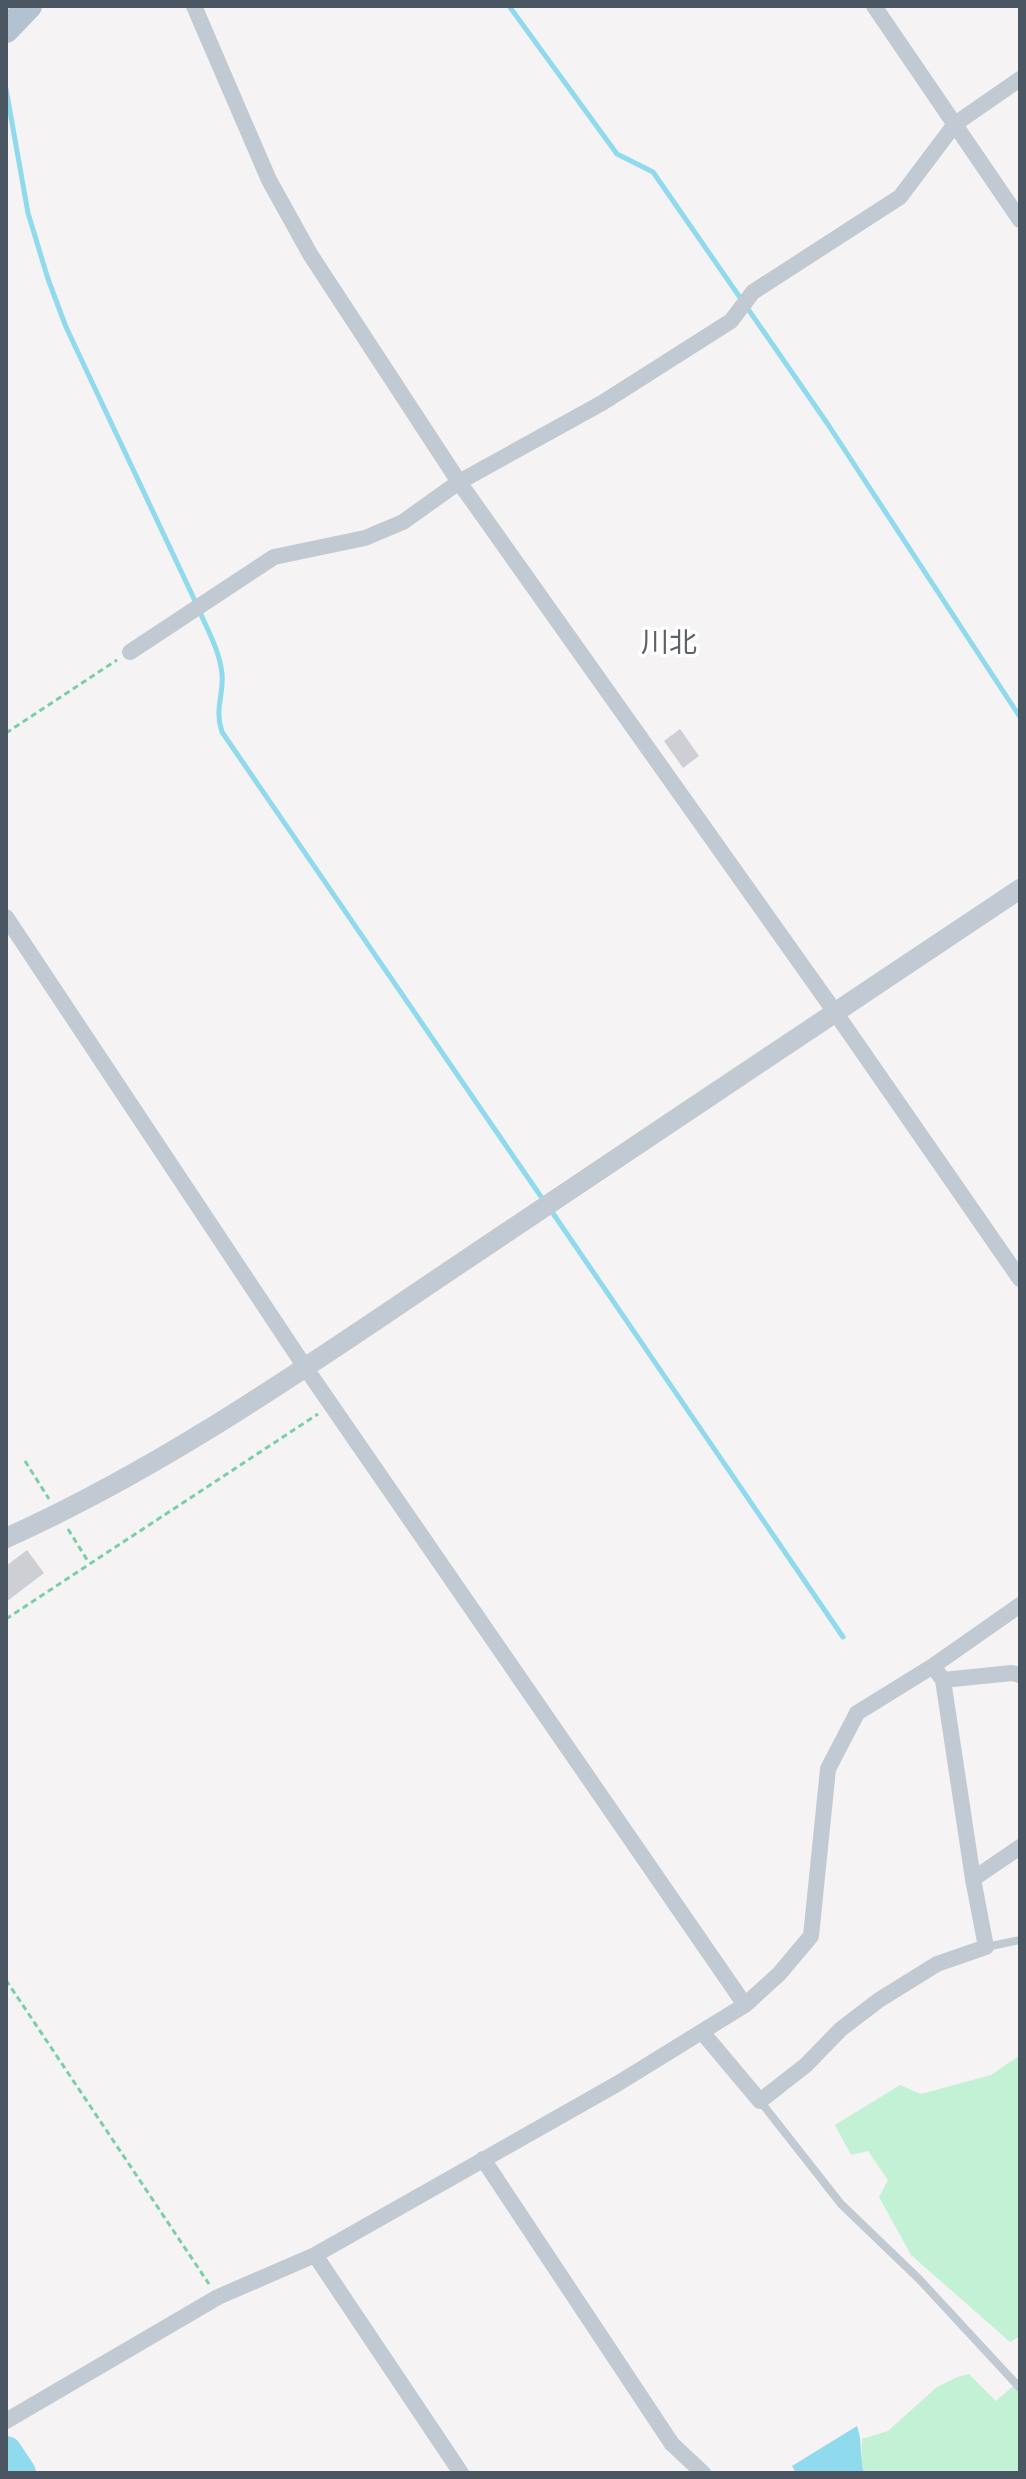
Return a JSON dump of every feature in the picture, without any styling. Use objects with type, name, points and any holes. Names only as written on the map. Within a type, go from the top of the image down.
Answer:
[{"type":"main road","points":[[6,30],[29,6]]},
{"type":"street","points":[[194,6],[269,180],[310,254],[459,482],[835,1012],[1020,1279]]},
{"type":"street","points":[[874,6],[1020,220]]},
{"type":"street","points":[[130,652],[274,557],[365,538],[403,522],[459,482],[602,403],[731,321],[753,292],[900,197],[955,124],[1020,79]]},
{"type":"street","points":[[6,1538],[59,1514],[156,1462],[305,1367],[1020,889]]},
{"type":"street","points":[[6,917],[305,1367],[745,2005]]},
{"type":"street","points":[[6,2421],[218,2297],[315,2255],[617,2084],[745,2005],[779,1974],[811,1936],[828,1769],[857,1713],[938,1673],[1020,1605]]},
{"type":"street","points":[[938,1673],[1020,1675]]},
{"type":"street","points":[[702,2032],[760,2101],[806,2065],[841,2029],[879,2000],[937,1964],[986,1947],[938,1673]]},
{"type":"street","points":[[973,1879],[1020,1847]]},
{"type":"street","points":[[483,2159],[672,2444],[703,2473]]},
{"type":"street","points":[[315,2255],[461,2473]]},
{"type":"lane","points":[[986,1947],[1020,1940]]},
{"type":"lane","points":[[760,2101],[841,2204],[919,2279],[1020,2388]]},
{"type":"path","points":[[6,733],[130,652]]},
{"type":"path","points":[[6,1619],[331,1405]]},
{"type":"path","points":[[6,1980],[218,2297]]},
{"type":"green space","points":[[1020,2055],[1020,2336],[1010,2342],[911,2255],[879,2197],[888,2180],[868,2151],[851,2155],[835,2125],[900,2085],[921,2094],[991,2075]]},
{"type":"green space","points":[[969,2374],[996,2401],[1020,2380],[1020,2473],[864,2473],[862,2439],[888,2431],[937,2387]]},
{"type":"water","points":[[857,2426],[864,2473],[796,2473],[792,2466]]},
{"type":"building","points":[[680,729],[699,756],[683,768],[664,741]]},
{"type":"building","points":[[27,1550],[44,1573],[6,1602],[6,1566]]},
{"type":"waterway","points":[[509,6],[617,154],[653,172],[827,423],[1020,717]]},
{"type":"waterway","points":[[6,89],[28,213],[48,279],[66,327],[196,603]]},
{"type":"waterway","points":[[200,612],[221,666],[219,716],[222,732],[544,1201]]},
{"type":"waterway","points":[[550,1209],[843,1637]]},
{"type":"waterway","points":[[6,2452],[20,2473]]},
{"type":"district","name":"川北","points":[[669,642]]}]
